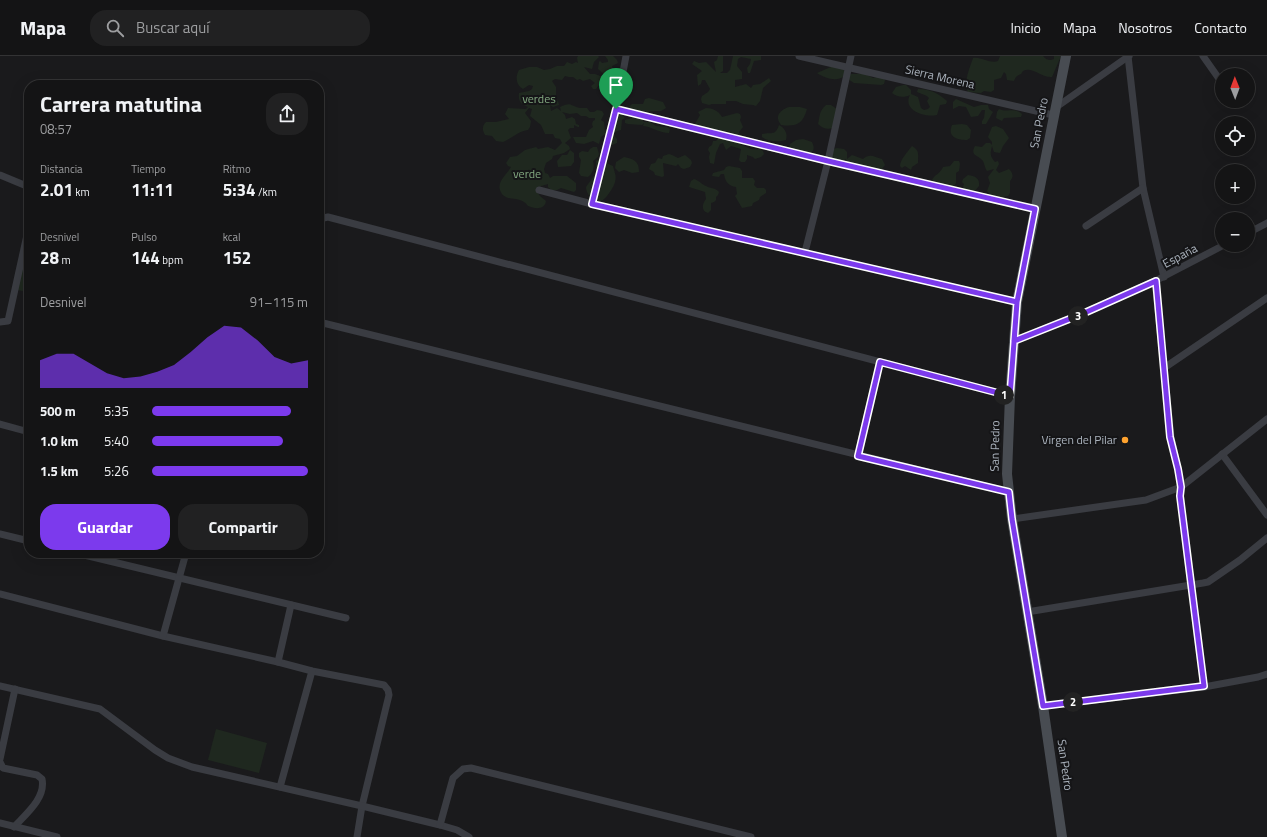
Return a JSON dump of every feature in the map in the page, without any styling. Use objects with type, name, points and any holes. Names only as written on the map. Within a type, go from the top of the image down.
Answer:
[{"type":"main road","name":"San Pedro","points":[[1062,837],[1043,706],[1012,519],[1007,474],[1010,396],[1017,302],[1066,56]]},
{"type":"street","points":[[592,204],[616,109],[626,56]]},
{"type":"street","name":"Sierra Morena","points":[[799,56],[1054,112]]},
{"type":"street","points":[[806,252],[851,56]]},
{"type":"street","points":[[1054,112],[1128,56]]},
{"type":"street","points":[[1128,56],[1143,188],[1164,277]]},
{"type":"street","points":[[1203,56],[1215,73]]},
{"type":"street","points":[[616,109],[828,161],[1035,209]]},
{"type":"street","points":[[0,175],[24,185]]},
{"type":"street","points":[[1086,226],[1143,188]]},
{"type":"street","points":[[539,190],[592,204],[806,252],[1017,302]]},
{"type":"street","points":[[324,218],[328,217],[1010,396]]},
{"type":"street","points":[[1255,229],[1267,222]]},
{"type":"street","points":[[0,322],[8,321],[24,249]]},
{"type":"street","name":"España","points":[[1014,341],[1082,314],[1156,281],[1215,250]]},
{"type":"street","points":[[1156,281],[1170,437],[1181,487],[1180,496],[1204,686]]},
{"type":"street","points":[[1164,368],[1267,298]]},
{"type":"street","points":[[324,323],[1009,492]]},
{"type":"street","points":[[858,456],[880,362]]},
{"type":"street","points":[[1012,519],[1146,500],[1181,487],[1267,419]]},
{"type":"street","points":[[0,424],[24,431]]},
{"type":"street","points":[[1222,454],[1267,515]]},
{"type":"street","points":[[0,534],[24,540]]},
{"type":"street","points":[[1027,612],[1208,582],[1240,560],[1267,538]]},
{"type":"street","points":[[97,558],[346,618]]},
{"type":"street","points":[[163,636],[185,558]]},
{"type":"street","points":[[0,594],[163,636],[312,671],[384,685],[388,690],[389,695],[362,806],[357,837]]},
{"type":"street","points":[[278,662],[291,605]]},
{"type":"street","points":[[280,787],[312,671]]},
{"type":"street","points":[[1043,706],[1204,686],[1258,677],[1267,674]]},
{"type":"street","points":[[0,686],[100,709],[155,750],[168,758],[187,766],[440,825],[457,830],[469,837]]},
{"type":"street","points":[[14,827],[39,798],[43,785],[42,779],[37,775],[3,768],[0,760],[15,690]]},
{"type":"street","points":[[440,825],[453,778],[463,769],[472,768],[729,834],[751,837]]},
{"type":"street","points":[[0,823],[57,837]]},
{"type":"green space","name":"verdes","points":[[578,56],[598,56],[599,57],[594,62],[592,69],[584,67],[590,74],[603,77],[606,76],[598,69],[599,62],[608,62],[605,56],[613,56],[618,63],[612,66],[614,73],[609,76],[613,83],[618,85],[616,91],[613,94],[605,91],[604,86],[599,85],[596,89],[593,89],[591,86],[595,83],[590,79],[583,81],[565,76],[562,80],[555,79],[552,81],[556,87],[556,95],[553,97],[558,101],[559,105],[553,107],[550,105],[551,111],[557,108],[561,111],[560,107],[571,104],[580,108],[587,108],[590,112],[597,110],[602,111],[604,114],[601,120],[604,122],[605,131],[608,127],[611,114],[620,112],[625,118],[622,120],[621,130],[614,133],[617,143],[607,147],[604,146],[604,142],[608,136],[605,134],[601,137],[599,144],[593,141],[584,144],[576,143],[573,137],[586,137],[589,130],[593,127],[592,124],[595,118],[581,116],[577,113],[570,114],[562,112],[566,119],[572,117],[575,119],[576,124],[579,125],[579,127],[574,125],[574,128],[570,128],[568,130],[571,138],[565,143],[570,149],[564,153],[553,156],[552,159],[546,163],[544,169],[545,173],[548,174],[550,178],[553,176],[567,176],[576,183],[576,190],[574,192],[561,188],[551,190],[548,187],[548,184],[538,187],[536,190],[546,201],[544,206],[539,208],[528,206],[521,200],[504,196],[499,187],[501,180],[511,167],[506,163],[510,157],[517,156],[525,150],[536,147],[538,149],[548,147],[555,150],[562,143],[560,139],[555,138],[553,134],[545,134],[541,125],[530,116],[532,109],[529,108],[525,113],[531,121],[528,130],[503,142],[496,141],[492,136],[485,135],[483,130],[484,125],[486,122],[496,122],[509,119],[505,114],[508,108],[526,109],[528,107],[520,102],[519,93],[529,91],[533,86],[529,85],[523,89],[519,85],[517,78],[519,70],[529,67],[537,67],[544,70],[557,66],[564,66],[567,62],[572,64],[576,62],[578,63]]},
{"type":"green space","points":[[718,56],[723,56],[723,71],[720,73],[727,73],[730,70],[733,56],[761,56],[761,60],[754,61],[750,73],[748,73],[747,68],[751,59],[741,57],[738,59],[737,66],[742,72],[742,79],[735,80],[735,87],[746,84],[751,88],[753,85],[760,84],[769,78],[771,81],[763,88],[760,101],[756,106],[743,104],[736,101],[726,101],[726,104],[709,105],[702,103],[702,96],[710,89],[705,80],[702,80],[701,84],[698,86],[697,75],[702,71],[692,64],[694,61],[699,63],[706,62],[716,72],[714,62],[717,60]]},
{"type":"green space","points":[[1000,56],[1043,56],[1050,60],[1054,59],[1054,56],[1061,56],[1052,77],[1026,70],[1017,76],[1014,81],[1007,80],[1004,72],[1001,78],[994,80],[994,90],[991,92],[968,92],[966,84],[973,58],[995,62],[998,61]]},
{"type":"green space","points":[[833,66],[844,68],[845,75],[839,79],[831,79],[823,77],[817,73]]},
{"type":"green space","points":[[851,74],[865,74],[873,78],[880,76],[885,80],[884,84],[881,85],[854,83],[848,79],[848,76]]},
{"type":"green space","points":[[906,85],[911,90],[911,94],[918,97],[921,108],[924,110],[930,107],[927,101],[929,98],[917,92],[918,89],[937,94],[947,101],[946,104],[940,105],[937,115],[932,116],[916,112],[909,105],[908,100],[910,95],[901,97],[892,93],[896,87]]},
{"type":"green space","points":[[649,98],[663,102],[666,108],[661,111],[644,111],[637,113],[628,108],[632,104],[643,104],[645,99]]},
{"type":"green space","points":[[956,99],[974,107],[988,105],[989,109],[993,112],[986,124],[982,124],[985,110],[982,110],[978,116],[971,117],[966,107],[959,106],[953,109],[953,102]]},
{"type":"green space","points":[[826,105],[831,105],[837,109],[833,128],[831,129],[821,127],[818,124],[821,112]]},
{"type":"green space","points":[[789,107],[800,107],[807,109],[801,121],[795,125],[781,125],[778,116],[783,110]]},
{"type":"green space","points":[[706,108],[715,110],[722,117],[737,113],[740,114],[740,120],[743,127],[739,132],[740,135],[727,131],[724,134],[719,131],[697,127],[695,124],[700,115],[698,112]]},
{"type":"green space","points":[[999,109],[1014,110],[1022,114],[1021,117],[1004,118],[1002,121],[996,118]]},
{"type":"green space","points":[[635,117],[642,119],[644,122],[650,122],[656,126],[667,127],[670,129],[669,133],[643,126],[644,123],[642,125],[625,123],[625,120]]},
{"type":"green space","points":[[779,125],[786,131],[786,140],[774,141],[767,140],[762,137],[762,134],[775,132]]},
{"type":"green space","points":[[952,125],[967,125],[971,130],[970,138],[967,140],[954,137],[951,132]]},
{"type":"green space","points":[[996,126],[1003,129],[1009,138],[1000,153],[994,152],[992,146],[991,153],[991,156],[995,162],[998,161],[999,164],[996,170],[999,173],[1009,169],[1012,175],[1010,181],[1010,193],[1008,196],[1002,197],[991,195],[987,191],[990,183],[988,177],[994,169],[987,171],[982,160],[973,151],[975,146],[982,147],[986,143],[990,143],[992,145],[992,142],[988,137],[992,127]]},
{"type":"green space","points":[[721,137],[751,149],[762,150],[764,154],[755,159],[747,155],[745,162],[741,162],[739,160],[741,149],[731,146],[726,150],[723,143],[720,144],[716,153],[714,164],[710,163],[709,147],[712,145],[713,141],[716,141]]},
{"type":"green space","points":[[803,139],[812,142],[814,147],[813,151],[810,153],[802,153],[789,151],[790,144],[796,140]]},
{"type":"green space","points":[[912,146],[917,151],[918,163],[912,167],[911,170],[905,166],[902,168],[900,166],[901,161]]},
{"type":"green space","points":[[593,147],[597,147],[599,154],[593,161],[594,168],[588,177],[581,176],[579,173],[581,160],[579,153],[582,151],[588,152]]},
{"type":"green space","points":[[837,148],[844,149],[847,152],[847,159],[852,155],[863,159],[868,156],[872,156],[882,159],[885,165],[881,170],[846,163],[846,159],[840,162],[832,161],[831,150]]},
{"type":"green space","name":"verde","points":[[570,150],[574,153],[574,162],[571,166],[558,167],[557,161],[562,155],[567,155]]},
{"type":"green space","points":[[669,154],[678,158],[685,155],[691,160],[692,163],[690,167],[684,169],[678,164],[676,166],[663,163],[664,176],[662,177],[655,175],[654,172],[649,169],[651,164],[655,163],[658,158],[662,159],[663,156]]},
{"type":"green space","points":[[624,157],[637,163],[639,172],[632,173],[624,170],[619,172],[615,168],[616,162]]},
{"type":"green space","points":[[601,158],[606,163],[613,166],[616,180],[606,197],[603,200],[597,201],[589,196],[586,187],[596,173],[596,161]]},
{"type":"green space","points":[[954,161],[959,161],[960,164],[959,171],[956,173],[956,183],[954,186],[934,183],[932,180],[933,178],[941,171],[943,167],[950,166]]},
{"type":"green space","points":[[729,166],[740,168],[742,171],[742,178],[753,178],[755,181],[754,185],[757,188],[764,188],[766,190],[766,193],[760,197],[759,200],[753,203],[752,206],[742,208],[735,196],[737,194],[736,187],[727,183],[724,174],[721,174],[719,177],[712,176],[713,173],[724,170]]},
{"type":"green space","points":[[968,175],[975,177],[979,181],[979,186],[974,192],[965,191],[963,187],[963,179]]},
{"type":"green space","points":[[694,179],[708,187],[716,189],[719,192],[716,200],[711,203],[711,210],[708,213],[703,209],[706,199],[705,192],[689,187],[691,181]]},
{"type":"green space","points":[[24,259],[24,291],[17,290]]},
{"type":"green space","points":[[216,729],[267,743],[259,773],[208,760]]},
{"type":"place","name":"Virgen del Pilar","points":[[1125,440]]},
{"type":"route","points":[[616,109],[592,204],[806,252],[1017,302],[1014,341],[1082,314],[1156,281],[1170,437],[1181,487],[1180,496],[1204,686],[1043,706],[1012,519],[1009,492],[858,456],[880,362],[1010,396],[1014,341],[1017,302],[1035,209],[828,161],[616,109]]}]
